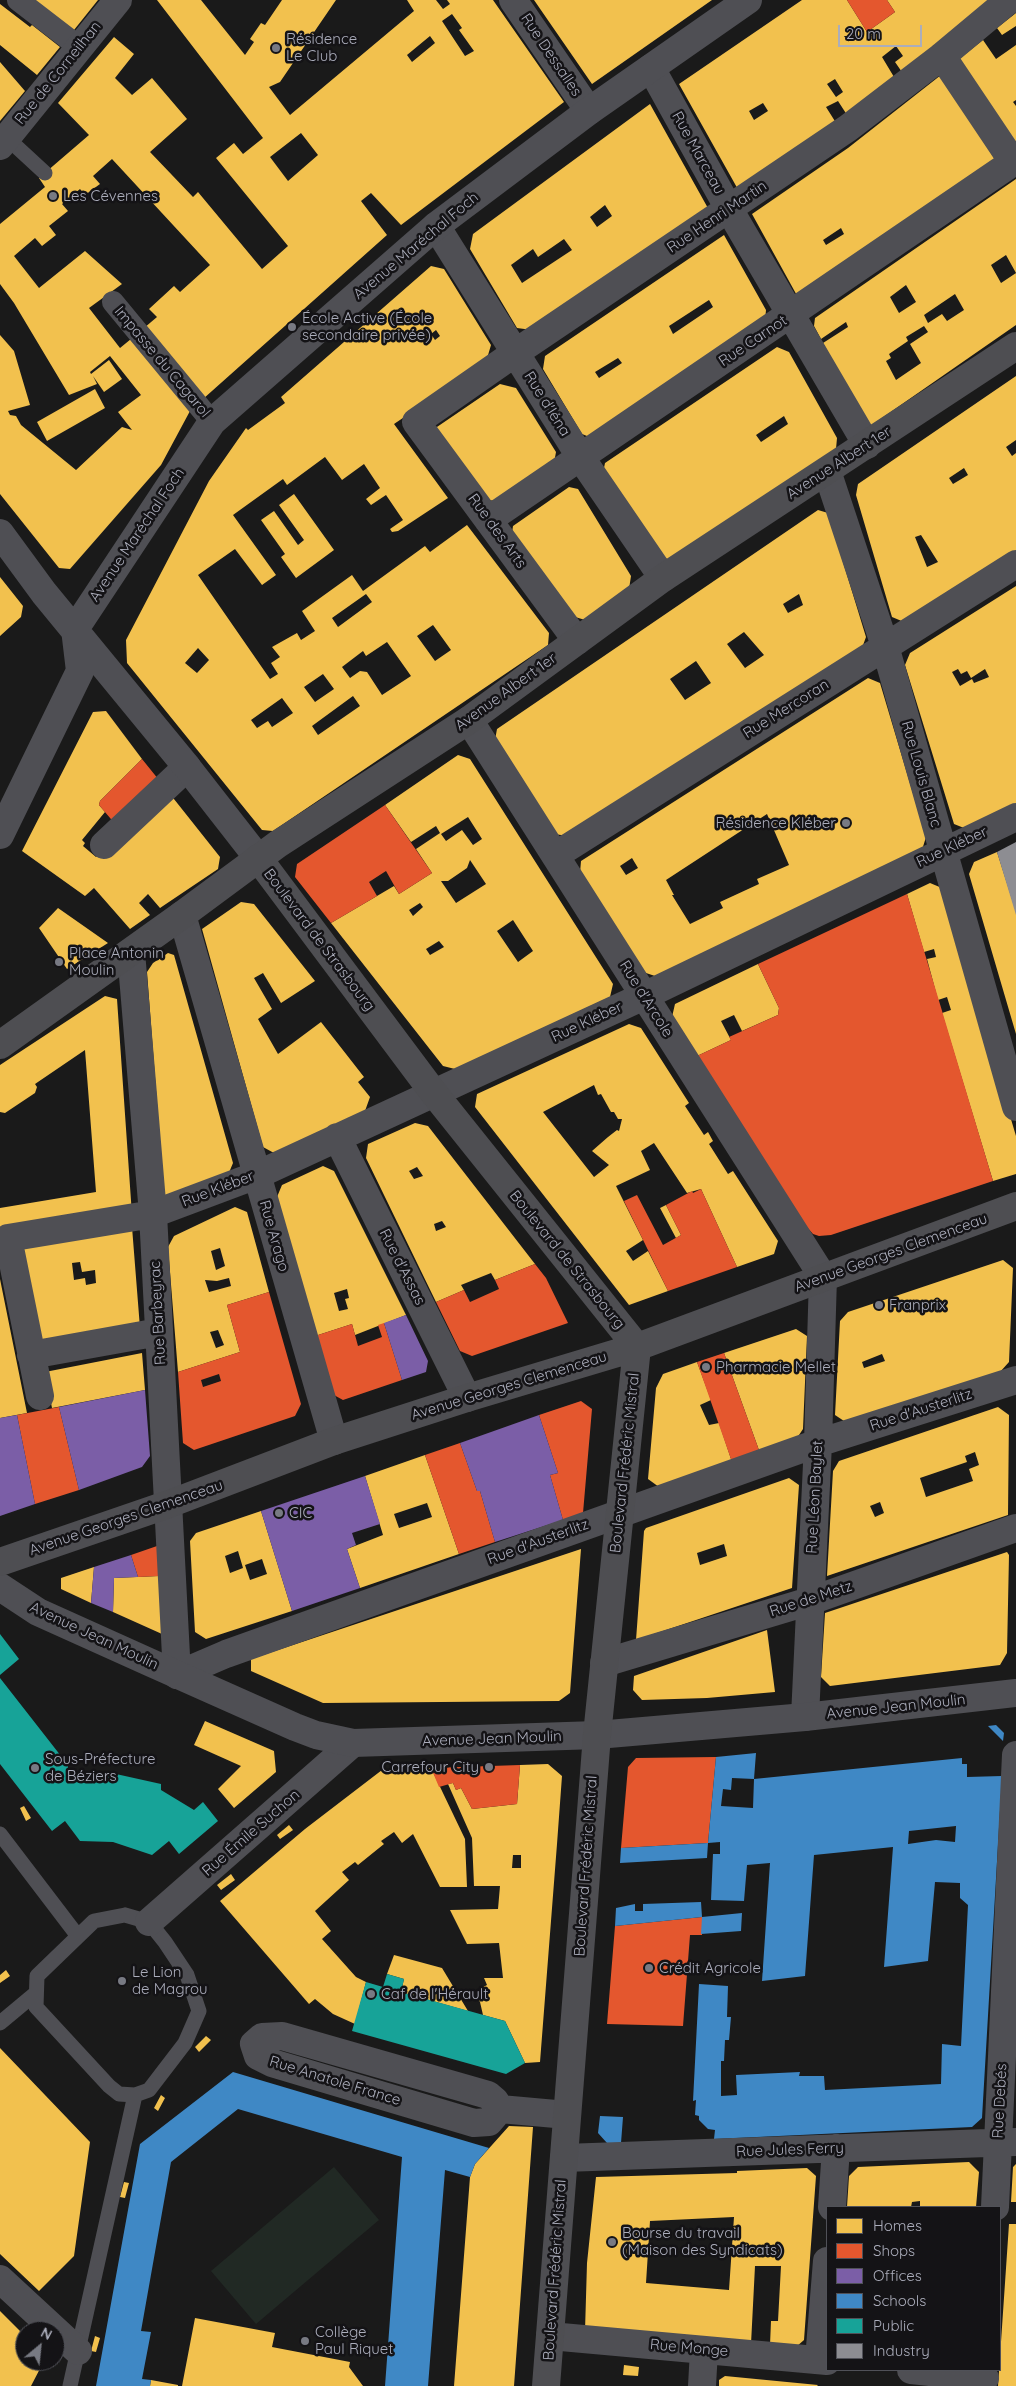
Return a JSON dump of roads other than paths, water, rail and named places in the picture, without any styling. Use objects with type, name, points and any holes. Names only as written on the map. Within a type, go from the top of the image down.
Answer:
[{"type":"main road","name":"Avenue Albert 1er","points":[[0,1045],[182,916],[258,858],[469,720],[663,578],[1016,346]]},
{"type":"main road","name":"Boulevard de Strasbourg","points":[[258,858],[433,1092],[637,1347]]},
{"type":"main road","name":"Avenue Georges Clemenceau","points":[[0,1562],[169,1504],[334,1441],[467,1398],[637,1347],[1016,1206]]},
{"type":"main road","name":"Boulevard Frédéric Mistral","points":[[546,2386],[597,1735],[637,1347]]},
{"type":"street","points":[[18,0],[79,47]]},
{"type":"street","name":"Rue de Corneilhan","points":[[3,142],[118,0]]},
{"type":"street","name":"Rue Dessalles","points":[[513,0],[589,111]]},
{"type":"street","name":"Avenue Maréchal Foch","points":[[74,629],[212,422],[436,226],[589,111],[748,0]]},
{"type":"street","name":"Rue Henri Martin","points":[[416,422],[848,128],[942,56],[1009,0]]},
{"type":"street","points":[[942,56],[1015,161]]},
{"type":"street","name":"Rue Marceau","points":[[651,68],[729,209],[867,445]]},
{"type":"street","name":"Rue Carnot","points":[[488,520],[1015,161]]},
{"type":"street","name":"Rue d'Iéna","points":[[436,226],[581,458],[663,578]]},
{"type":"street","name":"Impasse du Cagarol","points":[[112,302],[212,422]]},
{"type":"street","name":"Rue des Arts","points":[[416,422],[577,641]]},
{"type":"street","name":"Rue Louis Blanc","points":[[827,471],[885,646],[1016,1107]]},
{"type":"street","name":"Boulevard de Strasbourg","points":[[0,533],[44,593],[187,767],[258,858]]},
{"type":"street","name":"Rue Mercoran","points":[[556,855],[1016,564]]},
{"type":"street","points":[[4,816],[80,671],[74,629]]},
{"type":"street","name":"Rue d'Arcole","points":[[469,720],[823,1278]]},
{"type":"street","points":[[104,844],[187,767]]},
{"type":"street","name":"Rue Kléber","points":[[31,1355],[8,1238],[153,1214],[257,1175],[644,996],[1016,818]]},
{"type":"street","name":"Rue Arago","points":[[182,916],[334,1441]]},
{"type":"street","name":"Rue Barbeyrac","points":[[131,952],[153,1214],[177,1675]]},
{"type":"street","name":"Rue d'Assas","points":[[337,1137],[467,1398]]},
{"type":"street","name":"Rue Léon Baylet","points":[[804,1717],[818,1443],[823,1278]]},
{"type":"street","points":[[40,1396],[31,1355],[159,1332]]},
{"type":"street","name":"Rue d'Austerlitz","points":[[177,1675],[226,1654],[818,1443],[1016,1380]]},
{"type":"street","name":"Rue de Metz","points":[[604,1663],[810,1601],[1016,1528]]},
{"type":"street","name":"Avenue Jean Moulin","points":[[0,1587],[38,1612],[177,1675],[295,1727],[316,1735],[353,1744],[597,1735],[804,1717],[1016,1693]]},
{"type":"street","name":"Rue Émile Suchon","points":[[149,1922],[353,1744]]},
{"type":"street","name":"Rue Debés","points":[[995,2206],[1007,2142],[1016,1755]]},
{"type":"street","name":"Rue Anatole France","points":[[282,2036],[488,2095],[500,2109],[489,2122],[474,2123],[272,2063],[258,2056],[254,2044],[262,2037],[282,2036]]},
{"type":"street","points":[[500,2109],[567,2115]]},
{"type":"street","name":"Rue Jules Ferry","points":[[564,2158],[1007,2142]]},
{"type":"street","points":[[832,2206],[836,2148]]},
{"type":"street","points":[[0,2279],[78,2351]]},
{"type":"street","points":[[823,2360],[826,2286]]},
{"type":"street","name":"Rue Monge","points":[[550,2336],[823,2360]]},
{"type":"street","points":[[702,2386],[704,2350]]},
{"type":"street","points":[[921,2371],[985,2378]]},
{"type":"lane","points":[[3,142],[45,173]]},
{"type":"lane","points":[[0,1834],[77,1935]]},
{"type":"lane","points":[[125,1915],[149,1922],[187,1976],[199,2011],[185,2043],[149,2090],[135,2095],[119,2094],[109,2086],[36,2007],[37,1976],[77,1935],[94,1921],[125,1915]]},
{"type":"lane","points":[[0,2023],[36,1993]]},
{"type":"lane","points":[[70,2386],[135,2095]]},
{"type":"place","name":"Résidence Le Club","points":[[276,48]]},
{"type":"place","name":"Les Cévennes","points":[[53,196]]},
{"type":"place","name":"École Active (École secondaire privée)","points":[[292,327]]},
{"type":"place","name":"Résidence Kléber","points":[[846,823]]},
{"type":"place","name":"Place Antonin Moulin","points":[[59,962]]},
{"type":"place","name":"Franprix","points":[[879,1305]]},
{"type":"place","name":"Pharmacie Mellet","points":[[706,1367]]},
{"type":"place","name":"CIC","points":[[279,1513]]},
{"type":"place","name":"Carrefour City","points":[[489,1767]]},
{"type":"place","name":"Sous-Préfecture de Béziers","points":[[35,1768]]},
{"type":"place","name":"Crédit Agricole","points":[[649,1968]]},
{"type":"place","name":"Le Lion de Magrou","points":[[122,1981]]},
{"type":"place","name":"Caf de l'Hérault","points":[[371,1994]]},
{"type":"place","name":"Bourse du travail (Maison des Syndicats)","points":[[612,2242]]},
{"type":"place","name":"Collège Paul Riquet","points":[[305,2341]]}]
